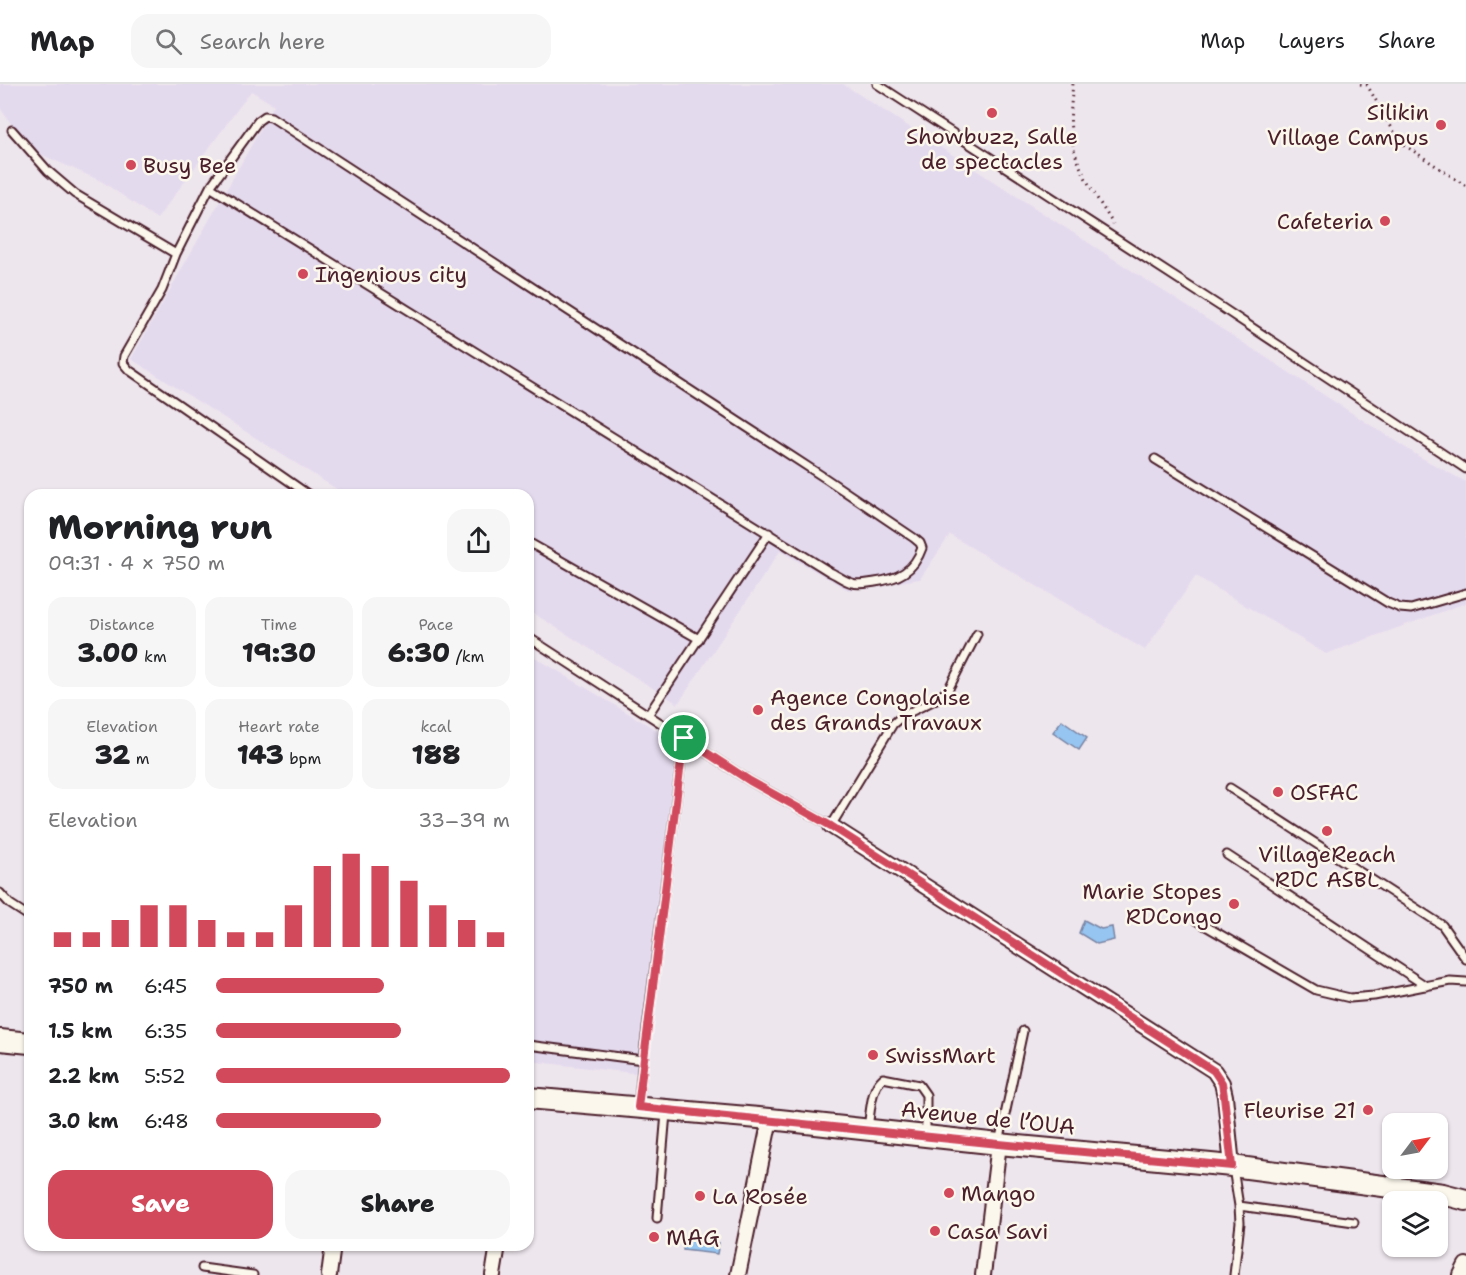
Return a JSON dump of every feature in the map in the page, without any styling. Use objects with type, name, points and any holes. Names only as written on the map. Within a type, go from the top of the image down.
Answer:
[{"type":"main road","points":[[0,1040],[24,1042]]},
{"type":"main road","name":"Avenue de l’OUA","points":[[534,1098],[770,1119],[1232,1166],[1420,1191]]},
{"type":"main road","name":"Avenue de l’OUA","points":[[1448,1193],[1466,1188]]},
{"type":"main road","name":"Avenue de l’OUA","points":[[1448,1195],[1466,1200]]},
{"type":"street","points":[[831,826],[1214,1071],[1222,1083],[1232,1166]]},
{"type":"street","points":[[738,1275],[770,1119]]},
{"type":"street","points":[[982,1275],[999,1144]]},
{"type":"street","points":[[329,1275],[332,1251]]},
{"type":"street","points":[[493,1275],[497,1251]]},
{"type":"street","points":[[1461,1275],[1466,1265]]},
{"type":"lane","points":[[877,84],[1466,470]]},
{"type":"lane","points":[[210,187],[830,572],[852,583],[891,580],[902,575],[914,565],[922,548],[914,538],[835,485],[271,117],[265,116],[258,121],[210,187],[176,254],[162,290],[124,356],[123,363],[129,370],[231,443],[300,489]]},
{"type":"lane","points":[[12,130],[48,171],[75,194],[176,254]]},
{"type":"lane","points":[[1155,459],[1378,599],[1400,608],[1411,609],[1466,593]]},
{"type":"lane","points":[[648,715],[769,533]]},
{"type":"lane","points":[[534,545],[699,639]]},
{"type":"lane","points":[[534,641],[750,781],[831,826],[893,724],[901,716],[934,702],[948,690],[977,634]]},
{"type":"lane","points":[[638,1107],[684,738]]},
{"type":"lane","points":[[1230,788],[1442,924],[1466,959]]},
{"type":"lane","points":[[1227,855],[1426,986]]},
{"type":"lane","points":[[0,893],[10,904],[24,913]]},
{"type":"lane","points":[[1197,921],[1316,990],[1350,998],[1362,998],[1450,981],[1466,982]]},
{"type":"lane","points":[[999,1144],[1023,1031]]},
{"type":"lane","points":[[534,1046],[643,1060]]},
{"type":"lane","points":[[867,1130],[874,1092],[883,1078],[919,1085],[924,1091],[926,1095],[926,1136]]},
{"type":"lane","points":[[657,1218],[666,1110]]},
{"type":"lane","points":[[1232,1166],[1239,1206],[1234,1275]]},
{"type":"lane","points":[[1239,1206],[1353,1222]]},
{"type":"lane","points":[[202,1269],[254,1275]]},
{"type":"path","points":[[1073,84],[1072,142],[1080,165],[1095,194],[1126,246]]},
{"type":"path","points":[[1360,84],[1367,85],[1400,142],[1466,186]]},
{"type":"shaded area","points":[[0,84],[843,84],[1420,457],[1466,482],[1466,603],[1326,654],[1196,576],[1145,650],[950,535],[920,579],[848,590],[780,551],[678,704],[534,614],[534,489],[337,489],[131,359],[274,105],[251,91],[157,219],[101,181],[29,149],[0,108]]},
{"type":"shaded area","points":[[534,657],[683,746],[641,1074],[534,1062]]},
{"type":"water","points":[[1062,720],[1087,738],[1079,750],[1053,732]]},
{"type":"water","points":[[1084,920],[1101,929],[1112,927],[1114,940],[1097,944],[1079,933]]},
{"type":"water","points":[[684,1238],[719,1243],[717,1254],[683,1250]]},
{"type":"place","name":"Showbuzz, Salle de spectacles","points":[[992,113]]},
{"type":"place","name":"Silikin Village Campus","points":[[1441,125]]},
{"type":"place","name":"Busy Bee","points":[[131,165]]},
{"type":"place","name":"Cafeteria","points":[[1385,221]]},
{"type":"place","name":"Ingenious city","points":[[303,274]]},
{"type":"place","name":"Agence Congolaise des Grands Travaux","points":[[758,710]]},
{"type":"place","name":"OSFAC","points":[[1278,792]]},
{"type":"place","name":"VillageReach RDC ASBL","points":[[1327,831]]},
{"type":"place","name":"Marie Stopes RDCongo","points":[[1234,904]]},
{"type":"place","name":"SwissMart","points":[[873,1055]]},
{"type":"place","name":"Fleurise 21","points":[[1368,1110]]},
{"type":"place","name":"Mango","points":[[949,1193]]},
{"type":"place","name":"La Rosée","points":[[700,1196]]},
{"type":"place","name":"Casa Savi","points":[[935,1231]]},
{"type":"place","name":"MAG","points":[[654,1237]]},
{"type":"route","points":[[684,738],[750,781],[831,826],[1214,1071],[1222,1083],[1232,1166],[638,1107],[640,1074],[684,738]]}]
